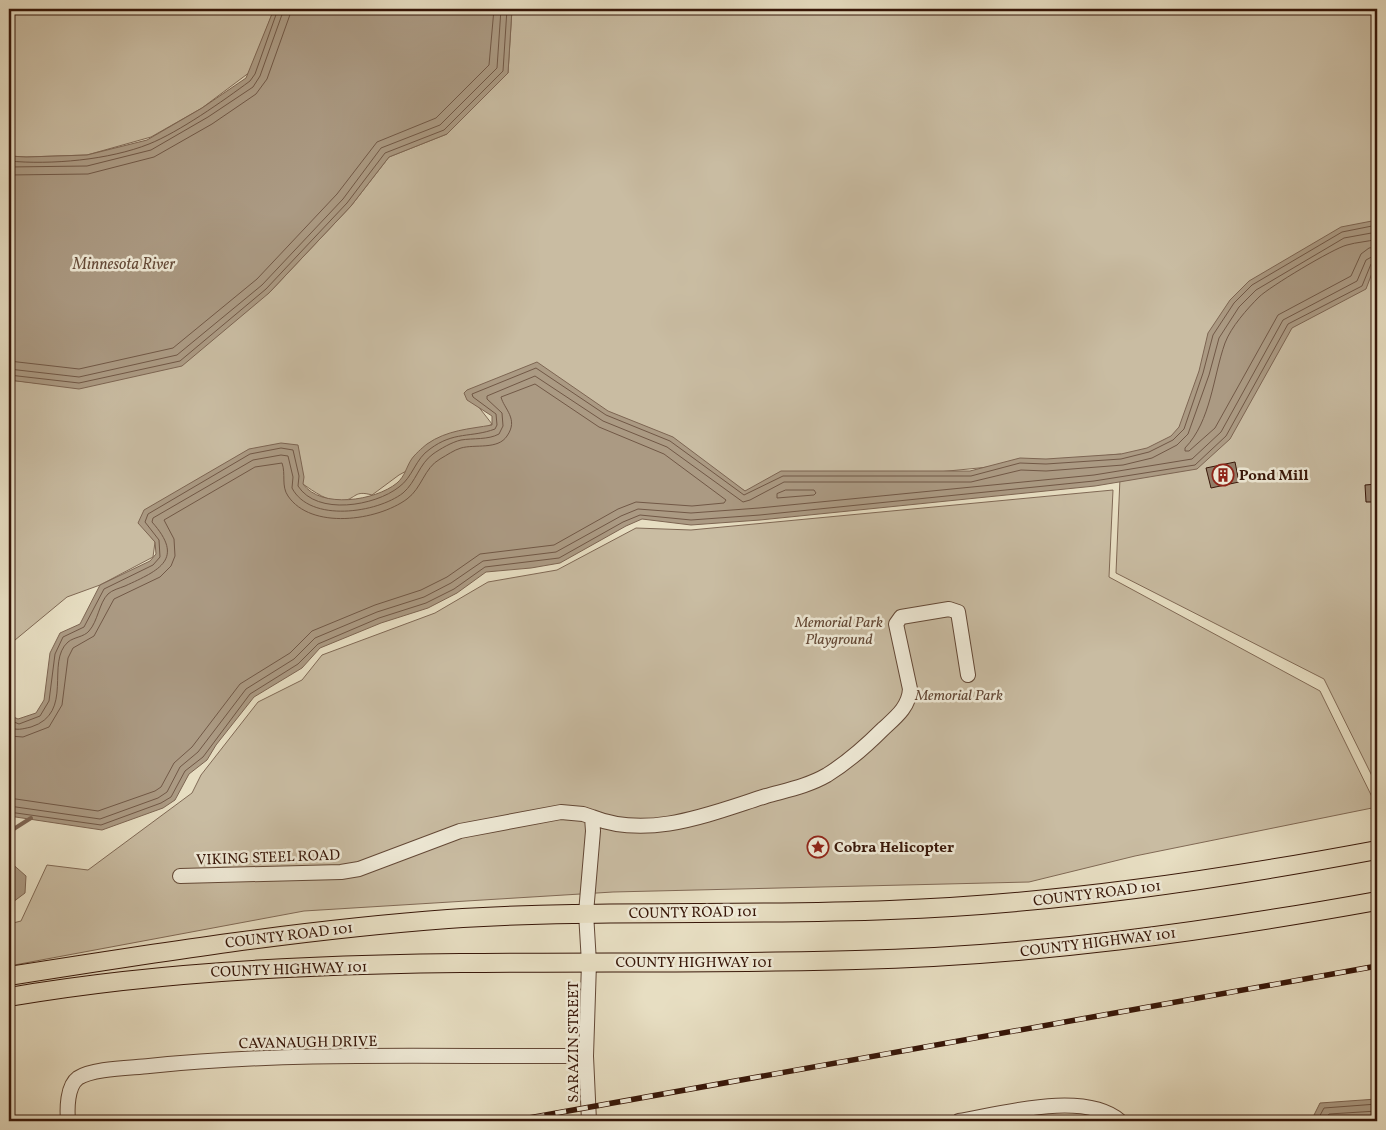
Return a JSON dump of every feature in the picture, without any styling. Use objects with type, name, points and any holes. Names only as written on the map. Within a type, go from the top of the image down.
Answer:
[{"type":"main road","name":"COUNTY ROAD 101","points":[[9,976],[223,942],[327,929],[450,919],[586,913],[889,911],[1006,903],[1222,877],[1377,850]]},
{"type":"main road","name":"COUNTY HIGHWAY 101","points":[[9,996],[139,978],[209,972],[495,962],[833,961],[1008,953],[1251,924],[1377,901]]},
{"type":"street","name":"VIKING STEEL ROAD","points":[[180,876],[341,872],[359,869],[460,831],[560,812],[583,814],[626,826],[674,823],[801,787],[827,775],[871,741],[902,711],[909,699],[910,689],[896,624],[900,618],[949,609],[958,612],[968,675]]},
{"type":"street","points":[[589,963],[586,913],[594,831],[592,818]]},
{"type":"street","name":"SARAZIN STREET","points":[[589,963],[586,1056],[589,1121]]},
{"type":"street","name":"CAVANAUGH DRIVE","points":[[68,1121],[68,1101],[72,1087],[78,1079],[92,1074],[128,1068],[194,1061],[296,1058],[586,1056]]},
{"type":"street","points":[[959,1121],[1056,1106],[1083,1107],[1098,1111],[1120,1121]]},
{"type":"green space","points":[[9,9],[274,9],[250,72],[202,108],[151,137],[87,155],[26,157],[9,156]]},
{"type":"green space","points":[[512,9],[1377,9],[1377,786],[1324,679],[1116,573],[1121,454],[745,491],[624,418],[474,401],[492,424],[399,475],[372,495],[362,493],[348,500],[338,501],[322,496],[303,484],[146,531],[155,542],[153,557],[100,585],[67,597],[9,645],[9,380],[72,387],[269,293],[351,206],[389,157],[447,134],[508,73]]},
{"type":"green space","name":"Memorial Park","points":[[1113,490],[1109,577],[1320,691],[1377,807],[1135,856],[1029,882],[613,892],[304,911],[9,966],[9,924],[21,921],[47,865],[88,870],[192,793],[201,775],[258,702],[302,680],[322,655],[435,613],[488,582],[557,570],[636,528],[691,530]]},
{"type":"water","name":"Minnesota River","points":[[274,9],[512,9],[508,73],[447,134],[389,157],[351,206],[269,293],[182,366],[79,389],[9,380],[9,156],[87,155],[147,140],[202,108],[246,78]]},
{"type":"water","points":[[1377,220],[1377,260],[1366,289],[1292,328],[1230,439],[1197,469],[1095,486],[760,520],[691,525],[642,519],[560,563],[486,572],[457,593],[428,608],[381,623],[320,648],[302,668],[254,697],[216,745],[207,760],[189,774],[175,800],[163,808],[102,830],[9,816],[9,715],[18,719],[36,713],[44,700],[50,653],[60,633],[80,624],[100,585],[150,561],[156,554],[155,542],[138,523],[144,510],[249,449],[281,443],[298,445],[304,477],[303,484],[311,492],[322,497],[348,500],[376,494],[397,483],[402,478],[414,456],[435,439],[458,431],[492,425],[492,416],[467,400],[464,393],[467,390],[537,362],[608,411],[673,437],[745,491],[781,471],[970,471],[1020,458],[1046,459],[1121,454],[1147,448],[1171,436],[1179,427],[1199,371],[1208,333],[1230,300],[1249,281],[1341,227]]},
{"type":"water","points":[[9,861],[26,876],[25,893],[9,905]]},
{"type":"water","points":[[1377,1099],[1377,1121],[1311,1121],[1320,1103]]},
{"type":"building","name":"Pond Mill","points":[[1235,462],[1239,482],[1211,488],[1206,468]]},
{"type":"building","points":[[1377,484],[1377,502],[1366,502],[1365,485]]},
{"type":"waterway","points":[[9,832],[31,818]]},
{"type":"railway","points":[[512,1121],[1377,966]]},
{"type":"place","name":"Pond Mill","points":[[1223,475]]},
{"type":"place","name":"Cobra Helicopter","points":[[818,847]]},
{"type":"park label","name":"Memorial Park Playground","points":[[839,630]]}]
